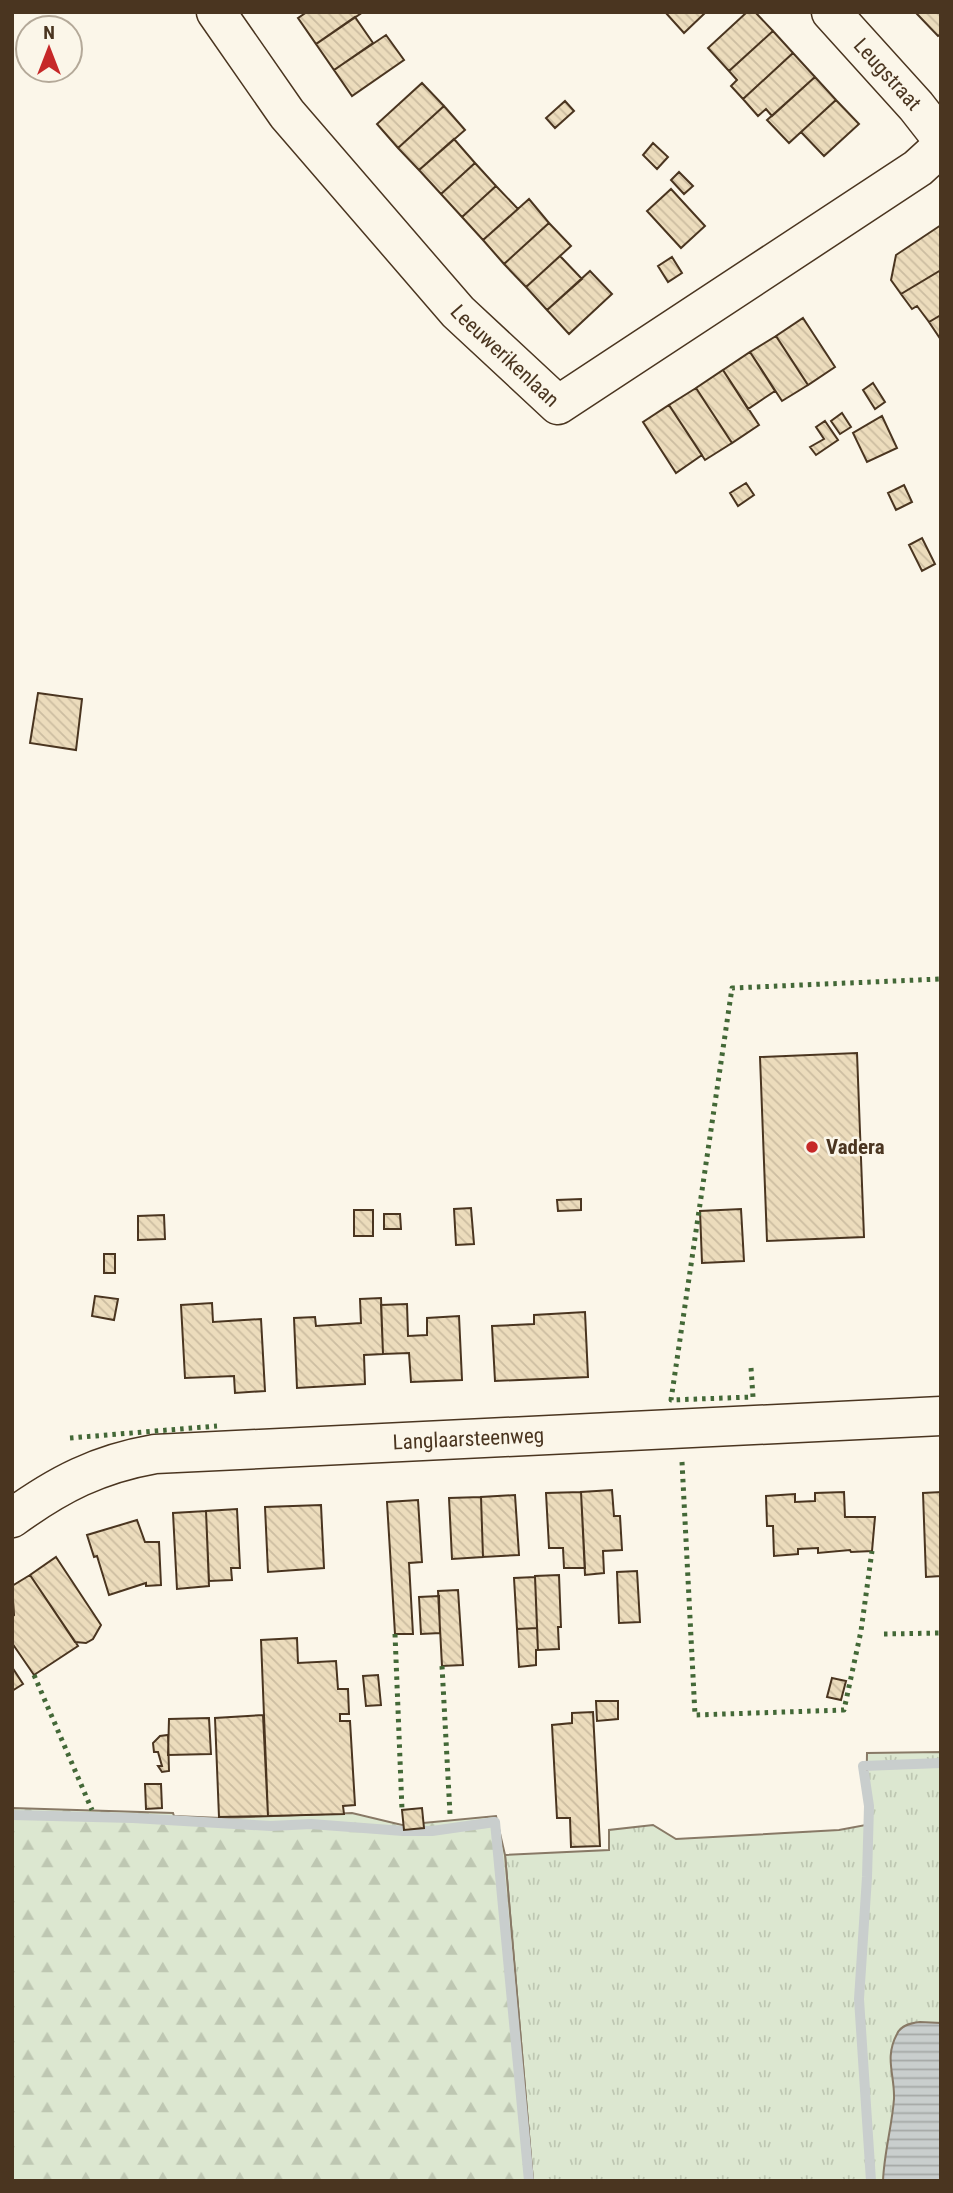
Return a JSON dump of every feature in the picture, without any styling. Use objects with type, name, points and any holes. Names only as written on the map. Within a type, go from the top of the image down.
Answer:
[{"type":"street","name":"Leeuwerikenlaan","points":[[216,12],[287,114],[458,312],[558,405],[918,168],[941,147]]},
{"type":"street","name":"Leugstraat","points":[[831,12],[916,106],[941,138]]},
{"type":"street","name":"Langlaarsteenweg","points":[[12,1518],[50,1491],[99,1468],[155,1454],[941,1416]]},
{"type":"green space","points":[[941,1752],[941,2181],[533,2181],[505,1855],[609,1850],[609,1830],[653,1825],[676,1839],[839,1830],[866,1825],[867,1753]]},
{"type":"green space","points":[[12,1808],[173,1813],[174,1816],[221,1818],[352,1813],[402,1825],[496,1816],[505,1855],[533,2181],[12,2181]]},
{"type":"shaded area","points":[[920,2022],[941,2023],[941,2181],[883,2181],[894,2099],[891,2051],[901,2028]]},
{"type":"building","points":[[307,12],[363,12],[316,44],[298,18]]},
{"type":"building","points":[[665,12],[706,12],[684,33]]},
{"type":"building","points":[[747,12],[755,12],[773,31],[729,71],[708,48]]},
{"type":"building","points":[[941,12],[941,34],[938,36],[917,14]]},
{"type":"building","points":[[355,17],[373,43],[334,70],[316,44]]},
{"type":"building","points":[[773,31],[793,53],[743,99],[731,86],[737,80],[729,71]]},
{"type":"building","points":[[386,35],[404,60],[352,96],[334,70]]},
{"type":"building","points":[[793,53],[815,77],[772,116],[766,109],[758,116],[743,99]]},
{"type":"building","points":[[815,77],[836,100],[789,143],[767,120]]},
{"type":"building","points":[[422,83],[444,106],[398,148],[377,124]]},
{"type":"building","points":[[836,100],[859,124],[824,156],[801,132]]},
{"type":"building","points":[[565,101],[574,111],[555,128],[546,118]]},
{"type":"building","points":[[444,106],[465,130],[419,170],[398,148]]},
{"type":"building","points":[[454,139],[475,163],[441,194],[419,170]]},
{"type":"building","points":[[653,143],[668,157],[657,169],[643,155]]},
{"type":"building","points":[[475,163],[496,186],[462,217],[441,194]]},
{"type":"building","points":[[679,172],[693,186],[684,194],[671,180]]},
{"type":"building","points":[[496,186],[518,209],[483,240],[462,217]]},
{"type":"building","points":[[671,189],[705,226],[681,248],[647,211]]},
{"type":"building","points":[[529,199],[549,223],[504,264],[483,240]]},
{"type":"building","points":[[549,223],[571,246],[526,287],[504,264]]},
{"type":"building","points":[[941,225],[941,270],[901,294],[891,280],[896,255]]},
{"type":"building","points":[[560,256],[582,279],[547,310],[526,287]]},
{"type":"building","points":[[672,257],[682,273],[668,282],[658,266]]},
{"type":"building","points":[[941,270],[941,315],[929,322],[917,306],[912,309],[901,294]]},
{"type":"building","points":[[590,271],[612,294],[569,334],[547,310]]},
{"type":"building","points":[[941,315],[941,340],[929,322]]},
{"type":"building","points":[[803,318],[835,367],[808,385],[776,336]]},
{"type":"building","points":[[776,336],[808,385],[782,401],[750,352]]},
{"type":"building","points":[[750,352],[775,391],[748,409],[723,370]]},
{"type":"building","points":[[723,370],[759,425],[732,443],[696,388]]},
{"type":"building","points":[[873,383],[885,402],[875,409],[863,390]]},
{"type":"building","points":[[696,388],[732,443],[705,460],[669,405]]},
{"type":"building","points":[[669,405],[702,455],[676,473],[643,422]]},
{"type":"building","points":[[842,413],[851,427],[840,434],[831,421]]},
{"type":"building","points":[[882,416],[897,448],[867,462],[853,433]]},
{"type":"building","points":[[825,421],[838,440],[816,455],[810,447],[824,439],[816,427]]},
{"type":"building","points":[[746,483],[754,495],[738,506],[730,493]]},
{"type":"building","points":[[904,485],[912,502],[896,510],[888,493]]},
{"type":"building","points":[[922,538],[935,564],[922,571],[909,545]]},
{"type":"building","points":[[38,693],[82,699],[76,750],[30,743]]},
{"type":"building","name":"Vadera","points":[[857,1053],[864,1237],[767,1241],[760,1057]]},
{"type":"building","points":[[581,1199],[581,1210],[558,1211],[557,1200]]},
{"type":"building","points":[[471,1208],[474,1244],[456,1245],[454,1209]]},
{"type":"building","points":[[741,1209],[744,1261],[702,1263],[700,1211]]},
{"type":"building","points":[[354,1210],[373,1210],[373,1236],[354,1236]]},
{"type":"building","points":[[384,1214],[400,1214],[401,1229],[384,1229]]},
{"type":"building","points":[[164,1215],[165,1239],[138,1240],[138,1216]]},
{"type":"building","points":[[104,1254],[115,1254],[115,1273],[104,1273]]},
{"type":"building","points":[[95,1296],[118,1299],[114,1320],[92,1316]]},
{"type":"building","points":[[381,1298],[383,1354],[364,1355],[365,1384],[297,1388],[294,1318],[315,1317],[316,1326],[361,1323],[360,1299]]},
{"type":"building","points":[[212,1303],[213,1322],[261,1319],[265,1391],[235,1393],[234,1376],[185,1378],[181,1305]]},
{"type":"building","points":[[407,1304],[408,1336],[427,1335],[427,1318],[459,1316],[462,1380],[411,1382],[409,1353],[383,1354],[381,1305]]},
{"type":"building","points":[[585,1312],[588,1377],[495,1381],[492,1326],[534,1324],[534,1315]]},
{"type":"building","points":[[612,1490],[614,1516],[620,1516],[622,1550],[603,1551],[604,1573],[585,1575],[581,1492]]},
{"type":"building","points":[[581,1492],[585,1568],[564,1568],[563,1548],[549,1548],[546,1493]]},
{"type":"building","points":[[844,1492],[845,1517],[875,1517],[872,1551],[818,1553],[818,1548],[798,1549],[798,1554],[774,1556],[773,1526],[767,1526],[766,1496],[795,1494],[795,1502],[815,1501],[815,1493]]},
{"type":"building","points":[[941,1492],[941,1576],[926,1577],[923,1493]]},
{"type":"building","points":[[515,1495],[519,1555],[483,1557],[481,1497]]},
{"type":"building","points":[[481,1497],[483,1557],[452,1559],[449,1498]]},
{"type":"building","points":[[418,1500],[422,1562],[409,1563],[413,1634],[395,1634],[387,1502]]},
{"type":"building","points":[[321,1505],[324,1568],[268,1572],[265,1507]]},
{"type":"building","points":[[237,1509],[240,1568],[231,1568],[232,1580],[209,1581],[206,1511]]},
{"type":"building","points":[[206,1511],[209,1586],[177,1589],[173,1513]]},
{"type":"building","points":[[137,1520],[145,1542],[159,1542],[161,1585],[146,1586],[146,1583],[109,1595],[97,1556],[94,1557],[87,1535]]},
{"type":"building","points":[[56,1557],[101,1625],[93,1639],[86,1643],[75,1642],[30,1575]]},
{"type":"building","points":[[637,1571],[640,1622],[619,1623],[617,1572]]},
{"type":"building","points":[[30,1575],[78,1646],[34,1675],[12,1643],[12,1586]]},
{"type":"building","points":[[559,1575],[559,1649],[538,1650],[535,1576]]},
{"type":"building","points":[[535,1577],[537,1628],[517,1629],[514,1578]]},
{"type":"building","points":[[458,1590],[463,1665],[442,1666],[438,1591]]},
{"type":"building","points":[[439,1596],[440,1633],[421,1634],[419,1597]]},
{"type":"building","points":[[537,1628],[536,1665],[519,1667],[517,1629]]},
{"type":"building","points":[[297,1638],[298,1663],[336,1661],[338,1689],[348,1689],[349,1714],[340,1714],[340,1721],[350,1721],[355,1805],[343,1806],[344,1814],[268,1816],[261,1640]]},
{"type":"building","points":[[12,1667],[23,1684],[12,1691]]},
{"type":"building","points":[[378,1675],[381,1705],[366,1706],[363,1676]]},
{"type":"building","points":[[832,1678],[846,1681],[841,1700],[827,1697]]},
{"type":"building","points":[[596,1701],[618,1701],[618,1719],[597,1721]]},
{"type":"building","points":[[593,1712],[600,1846],[571,1847],[570,1818],[557,1818],[552,1725],[572,1723],[572,1713]]},
{"type":"building","points":[[263,1715],[268,1816],[219,1817],[215,1718]]},
{"type":"building","points":[[209,1718],[211,1754],[168,1755],[169,1719]]},
{"type":"building","points":[[168,1735],[169,1771],[162,1772],[158,1766],[162,1766],[158,1752],[154,1752],[153,1743],[160,1736]]},
{"type":"building","points":[[145,1784],[161,1784],[162,1808],[146,1809]]},
{"type":"building","points":[[422,1808],[424,1828],[404,1830],[402,1810]]},
{"type":"waterway","points":[[871,2181],[859,1999],[869,1806],[863,1766],[941,1763]]},
{"type":"waterway","points":[[12,1815],[133,1818],[271,1826],[311,1824],[403,1831],[432,1831],[495,1822],[529,2181]]},
{"type":"hedge","points":[[751,1368],[753,1397],[671,1400],[732,988],[941,979]]},
{"type":"hedge","points":[[70,1438],[217,1426]]},
{"type":"hedge","points":[[682,1462],[695,1715],[844,1710],[861,1631],[872,1551]]},
{"type":"hedge","points":[[884,1634],[941,1633]]},
{"type":"hedge","points":[[395,1634],[402,1810]]},
{"type":"hedge","points":[[442,1666],[450,1814]]},
{"type":"hedge","points":[[34,1675],[92,1810]]},
{"type":"place","name":"Vadera","points":[[812,1147]]}]
